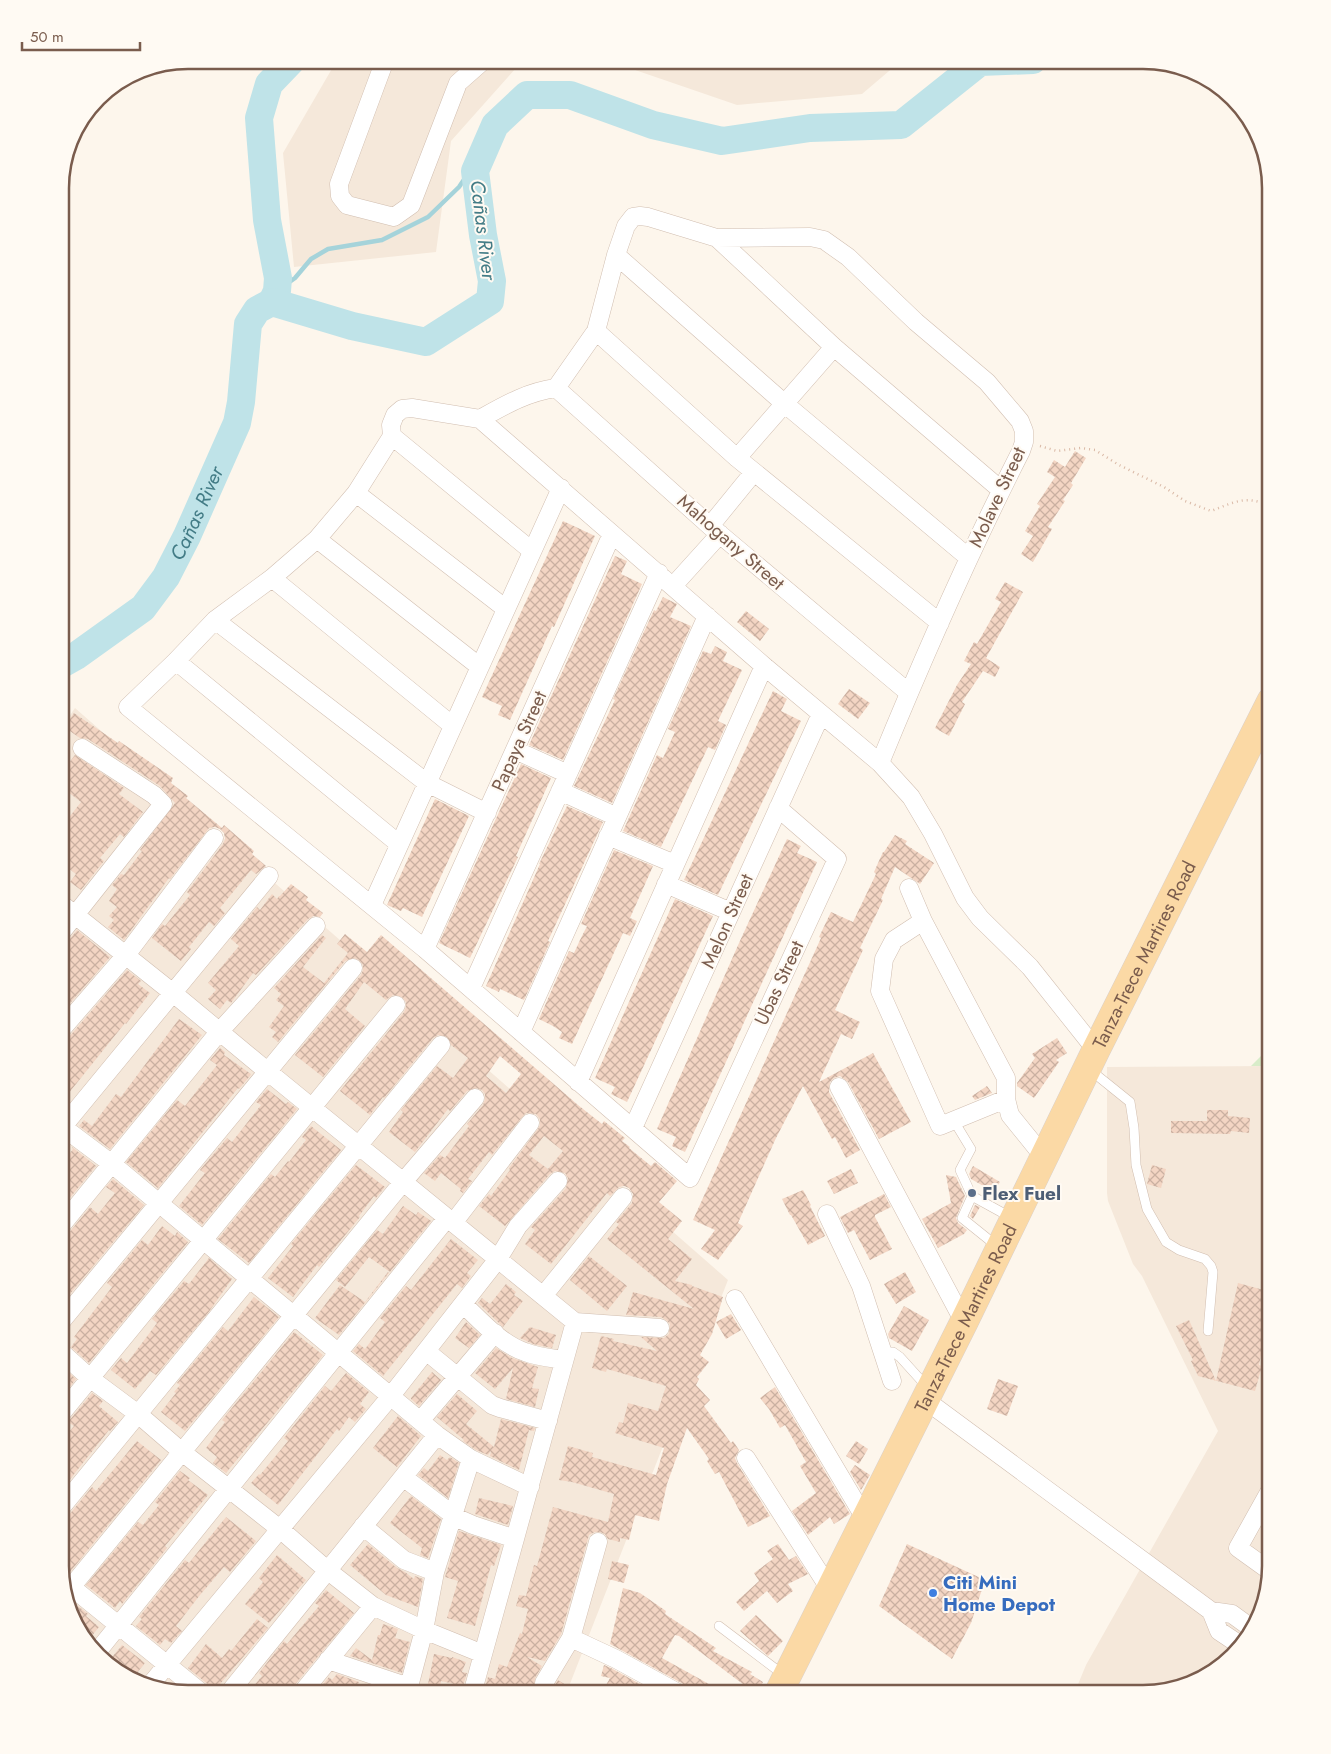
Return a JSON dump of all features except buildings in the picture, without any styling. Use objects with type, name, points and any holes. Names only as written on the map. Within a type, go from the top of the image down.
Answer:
[{"type":"main road","name":"Tanza-Trece Martires Road","points":[[783,1685],[964,1322],[1091,1059],[1262,719]]},
{"type":"street","points":[[382,69],[339,184],[340,196],[347,204],[394,217],[411,205],[458,83],[474,69]]},
{"type":"street","points":[[480,419],[522,396],[539,390],[556,388],[596,331],[616,255],[626,226],[633,217],[648,217],[717,238],[834,347],[1001,490]]},
{"type":"street","name":"Molave Street","points":[[717,238],[810,237],[824,240],[848,257],[916,322],[987,382],[1020,421],[1024,431],[1024,442],[968,558],[880,763]]},
{"type":"street","points":[[616,255],[784,404],[968,558]]},
{"type":"street","points":[[596,331],[737,458],[940,623]]},
{"type":"street","points":[[737,458],[834,347]]},
{"type":"street","name":"Mahogany Street","points":[[556,388],[715,530],[909,693]]},
{"type":"street","points":[[633,1128],[426,948],[128,707],[215,620],[272,578],[317,539],[356,493],[392,436],[391,425],[395,415],[402,409],[412,408],[480,419],[764,666],[880,763],[911,797],[934,834],[965,898],[980,918],[1030,967],[1091,1059]]},
{"type":"street","points":[[392,436],[532,551]]},
{"type":"street","points":[[673,586],[715,530],[754,472]]},
{"type":"street","points":[[372,904],[561,488]]},
{"type":"street","points":[[356,493],[506,609]]},
{"type":"street","name":"Papaya Street","points":[[426,948],[612,534]]},
{"type":"street","points":[[317,539],[480,667]]},
{"type":"street","points":[[471,988],[659,573]]},
{"type":"street","points":[[272,578],[453,726]]},
{"type":"street","points":[[521,1032],[707,616]]},
{"type":"street","points":[[215,620],[427,783],[486,813]]},
{"type":"street","points":[[176,661],[399,844]]},
{"type":"street","points":[[578,1082],[764,666]]},
{"type":"street","name":"Melon Street","points":[[633,1128],[821,714]]},
{"type":"street","points":[[69,923],[163,804],[154,795],[82,748]]},
{"type":"street","points":[[515,750],[568,774]]},
{"type":"street","points":[[560,791],[617,817]]},
{"type":"street","name":"Ubas Street","points":[[633,1128],[690,1178],[837,860],[778,808]]},
{"type":"street","points":[[608,836],[675,864]]},
{"type":"street","points":[[69,1020],[126,955],[214,838]]},
{"type":"street","points":[[69,1117],[269,876]]},
{"type":"street","points":[[666,884],[731,912]]},
{"type":"street","points":[[909,888],[922,920],[1006,1078],[1006,1098],[1010,1115],[1044,1157]]},
{"type":"street","points":[[69,910],[173,992],[219,1032],[575,1322],[660,1328]]},
{"type":"street","points":[[922,920],[894,940],[884,959],[880,991],[940,1126],[1006,1098]]},
{"type":"street","points":[[69,1216],[219,1032],[316,926]]},
{"type":"street","points":[[69,1312],[353,968]]},
{"type":"street","points":[[69,1405],[396,1005]]},
{"type":"street","points":[[69,1498],[441,1045]]},
{"type":"street","points":[[839,1087],[964,1322]]},
{"type":"street","points":[[70,1583],[182,1452],[474,1098]]},
{"type":"street","points":[[101,1648],[530,1123]]},
{"type":"street","points":[[69,1133],[112,1164],[437,1435],[471,1459],[530,1488]]},
{"type":"street","points":[[154,1680],[390,1396],[498,1259],[518,1226],[558,1180]]},
{"type":"street","points":[[543,1296],[623,1197]]},
{"type":"street","points":[[827,1214],[861,1286],[892,1381]]},
{"type":"street","points":[[735,1299],[866,1520]]},
{"type":"street","points":[[463,1304],[495,1333],[524,1352],[564,1360]]},
{"type":"street","points":[[474,1685],[575,1322]]},
{"type":"street","points":[[420,1421],[456,1376],[495,1333]]},
{"type":"street","points":[[426,1351],[492,1405],[548,1421]]},
{"type":"street","points":[[69,1359],[91,1380],[138,1414],[182,1452],[280,1529],[327,1570],[373,1606],[424,1630],[483,1654]]},
{"type":"street","points":[[927,1395],[1211,1610],[1232,1614],[1247,1625]]},
{"type":"street","points":[[235,1685],[437,1435]]},
{"type":"street","points":[[746,1458],[830,1591]]},
{"type":"street","points":[[409,1685],[424,1630],[435,1572],[471,1459]]},
{"type":"street","points":[[403,1477],[453,1515],[473,1525],[516,1539]]},
{"type":"street","points":[[1262,1506],[1238,1548],[1262,1565]]},
{"type":"street","points":[[363,1526],[404,1560],[435,1572]]},
{"type":"street","points":[[544,1685],[571,1638],[598,1542]]},
{"type":"street","points":[[71,1588],[120,1624],[192,1685]]},
{"type":"street","points":[[308,1685],[373,1606]]},
{"type":"street","points":[[1211,1610],[1219,1631],[1235,1642]]},
{"type":"street","points":[[571,1638],[622,1662],[664,1685]]},
{"type":"street","points":[[328,1660],[395,1685]]},
{"type":"lane","points":[[1091,1059],[1130,1102],[1134,1128],[1136,1165],[1147,1209],[1166,1242],[1179,1250],[1205,1259],[1211,1266],[1213,1272],[1208,1331]]},
{"type":"lane","points":[[954,1121],[971,1149],[960,1170],[972,1196],[1014,1220]]},
{"type":"lane","points":[[972,1196],[962,1218],[1000,1248]]},
{"type":"lane","points":[[882,1352],[893,1352],[900,1357],[927,1395]]},
{"type":"lane","points":[[719,1626],[782,1685]]},
{"type":"path","points":[[1024,442],[1057,451],[1081,448],[1095,450],[1119,466],[1164,487],[1185,501],[1211,511],[1244,499],[1262,501]]},
{"type":"shaded area","points":[[332,69],[515,69],[451,141],[436,252],[294,267],[283,153]]},
{"type":"shaded area","points":[[632,69],[891,69],[862,94],[737,105]]},
{"type":"shaded area","points":[[75,708],[728,1280],[570,1685],[173,1684],[142,1676],[115,1661],[98,1645],[85,1626],[73,1597],[69,1566],[69,717]]},
{"type":"shaded area","points":[[1262,1066],[1261,1581],[1253,1612],[1246,1626],[1238,1639],[1216,1661],[1196,1673],[1181,1679],[1151,1685],[1078,1685],[1086,1665],[1218,1431],[1142,1276],[1133,1264],[1108,1201],[1107,1067]]},
{"type":"green space","points":[[1262,1055],[1262,1066],[1251,1066]]},
{"type":"waterway","points":[[272,302],[277,291],[278,278],[267,220],[259,118],[269,84],[283,69]]},
{"type":"waterway","name":"Cañas River","points":[[69,660],[143,608],[166,577],[187,536],[237,423],[241,402],[248,324],[257,310],[272,302],[352,326],[426,342],[490,301],[492,281],[483,235],[475,171],[495,125],[527,95],[570,95],[653,125],[722,141],[810,128],[901,125],[971,69]]},
{"type":"waterway","points":[[277,291],[295,278],[311,259],[328,249],[382,240],[428,217],[459,187],[484,150]]},
{"type":"place","name":"Flex Fuel","points":[[972,1193]]},
{"type":"place","name":"Citi Mini Home Depot","points":[[933,1593]]}]
